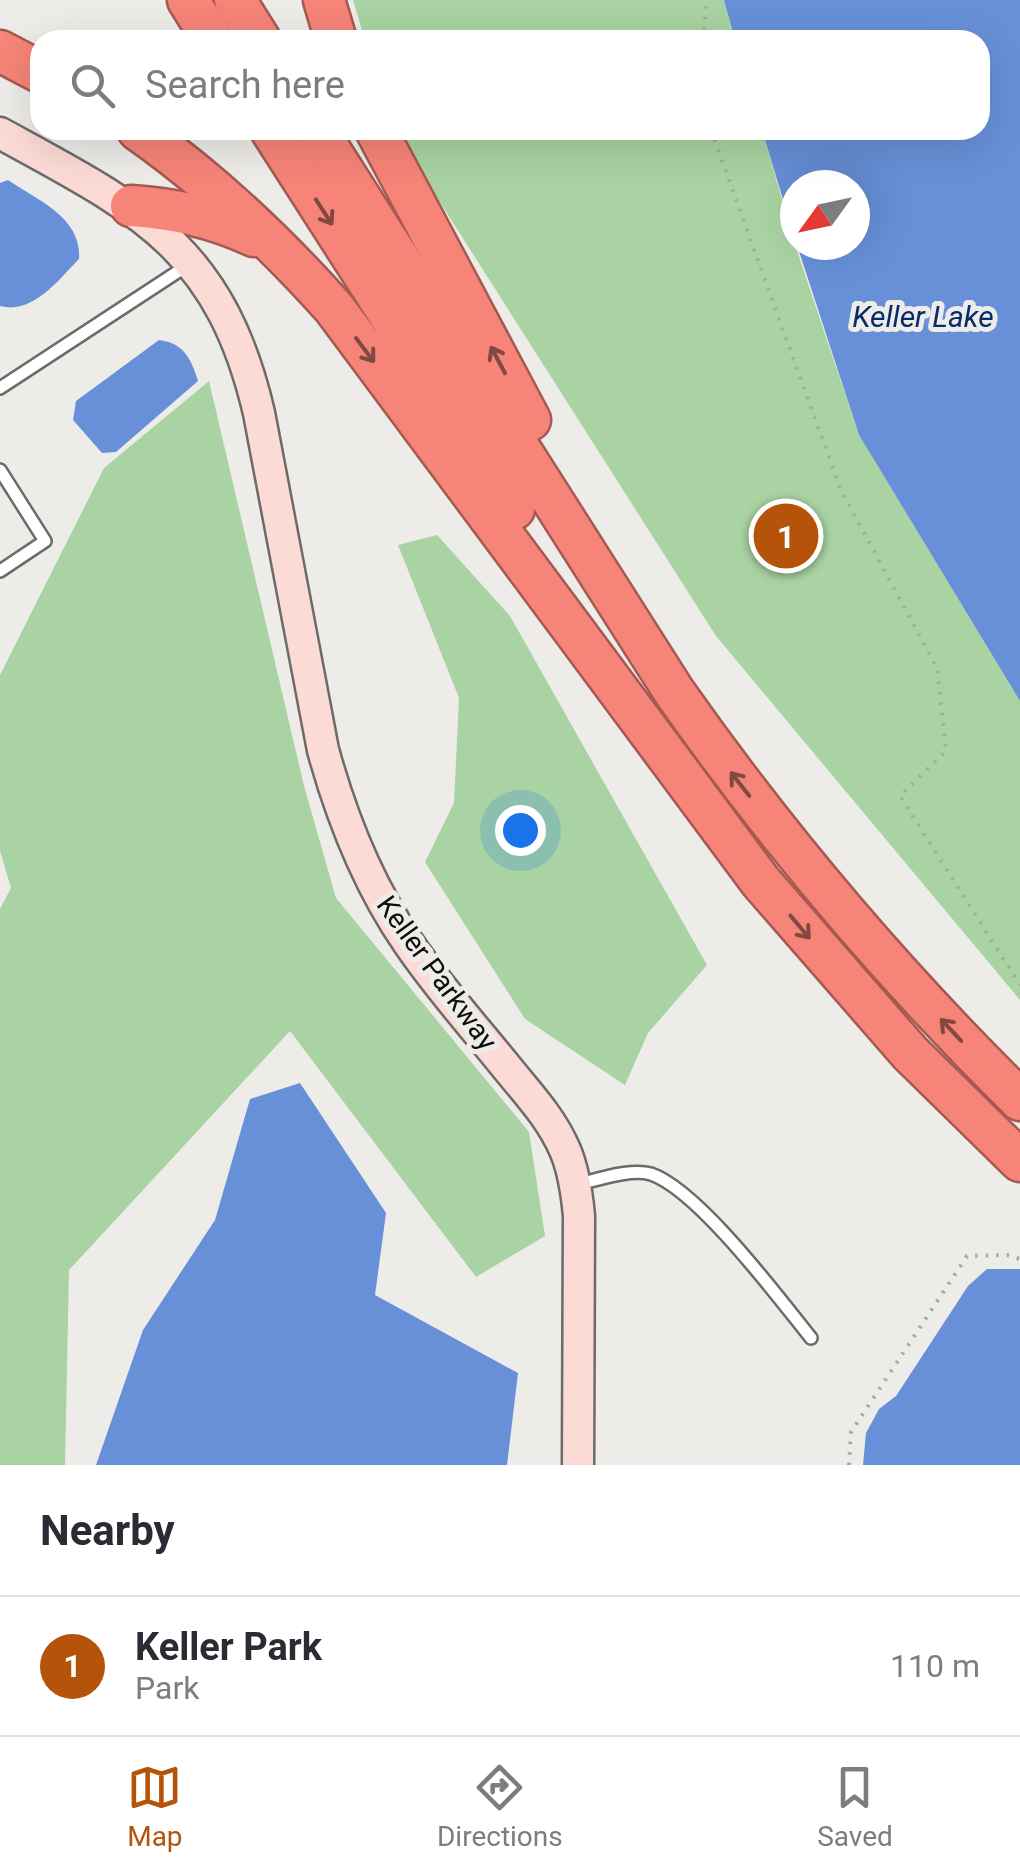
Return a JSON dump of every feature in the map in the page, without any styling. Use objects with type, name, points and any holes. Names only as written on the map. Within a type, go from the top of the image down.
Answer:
[{"type":"highway","points":[[188,0],[207,30]]},
{"type":"highway","points":[[234,0],[254,30]]},
{"type":"highway","points":[[324,0],[333,30]]},
{"type":"highway","points":[[0,52],[30,67]]},
{"type":"highway","points":[[151,140],[234,204],[334,308],[738,852],[873,1012],[1020,1161]]},
{"type":"highway","points":[[277,140],[738,852]]},
{"type":"highway","points":[[323,140],[676,693],[736,780],[879,952],[1020,1100]]},
{"type":"highway","points":[[381,140],[676,693]]},
{"type":"highway","points":[[131,206],[177,210],[224,222],[280,248]]},
{"type":"street","name":"Keller Parkway","points":[[0,133],[131,206],[161,231],[217,299],[234,334],[250,375],[323,750],[359,856],[409,944],[551,1121],[566,1152],[580,1216],[578,1465]]},
{"type":"lane","points":[[0,388],[191,263]]},
{"type":"lane","points":[[0,470],[45,541],[0,571]]},
{"type":"lane","points":[[576,1185],[648,1173],[680,1190],[754,1267],[811,1338]]},
{"type":"path","points":[[703,30],[707,0]]},
{"type":"path","points":[[715,140],[840,488],[937,668],[946,751],[900,796],[1020,986]]},
{"type":"path","points":[[849,1465],[851,1432],[966,1256],[1007,1255],[1020,1259]]},
{"type":"green space","points":[[353,0],[724,0],[732,30],[362,30]]},
{"type":"green space","points":[[400,140],[765,140],[780,193],[780,260],[800,260],[859,435],[1020,701],[1020,1000],[716,636]]},
{"type":"green space","points":[[209,381],[304,786],[336,898],[529,1132],[545,1236],[476,1277],[290,1031],[69,1270],[65,1465],[0,1465],[0,909],[11,888],[0,851],[0,675],[104,468]]},
{"type":"green space","points":[[437,535],[510,616],[707,965],[648,1033],[625,1085],[525,1019],[425,862],[454,803],[459,698],[398,545]]},
{"type":"water","name":"Keller Lake","points":[[724,0],[1020,0],[1020,701],[859,435],[802,260],[870,260],[870,170],[780,170],[780,189],[765,140],[990,140],[990,30],[732,30]]},
{"type":"water","points":[[8,180],[45,203],[66,222],[74,232],[79,259],[44,293],[12,307],[0,306],[0,183]]},
{"type":"water","points":[[159,340],[185,353],[198,381],[116,452],[102,453],[73,420],[76,401]]},
{"type":"water","points":[[300,1083],[386,1213],[375,1295],[518,1373],[507,1465],[96,1465],[143,1330],[215,1220],[250,1099]]},
{"type":"water","points":[[987,1269],[1020,1269],[1020,1465],[863,1465],[866,1433],[879,1409],[896,1396],[968,1286]]},
{"type":"place","name":"Keller Park","points":[[786,536]]}]
